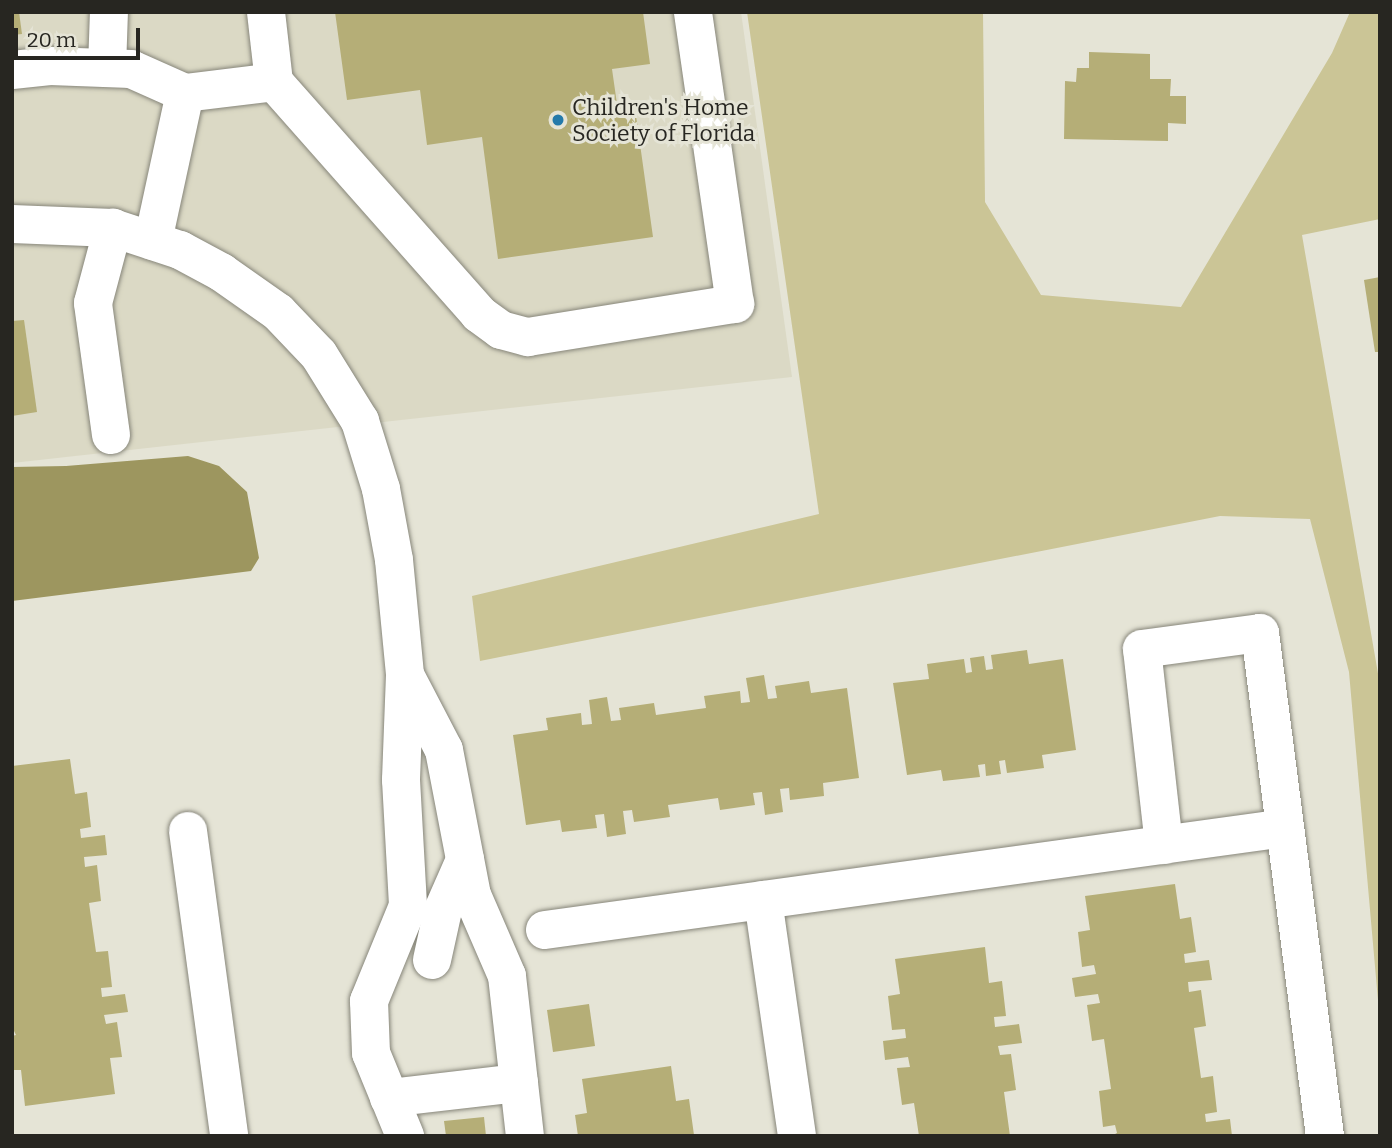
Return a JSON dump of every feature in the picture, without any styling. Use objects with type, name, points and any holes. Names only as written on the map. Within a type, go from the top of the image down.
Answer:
[{"type":"street","points":[[107,68],[109,12]]},
{"type":"street","points":[[266,12],[274,82],[479,314],[501,330],[528,337],[735,304],[693,12]]},
{"type":"street","points":[[12,70],[50,66],[131,69],[185,93],[274,82]]},
{"type":"street","points":[[153,241],[185,93]]},
{"type":"street","points":[[12,224],[113,228],[180,250],[221,272],[278,312],[320,355],[360,421],[381,489],[394,560],[405,675],[401,780],[408,906],[369,1000],[371,1053],[405,1136]]},
{"type":"street","points":[[111,435],[93,303],[113,228]]},
{"type":"street","points":[[1164,845],[1142,649],[1260,633],[1325,1136]]},
{"type":"street","points":[[405,675],[444,750],[472,895],[507,976],[526,1136]]},
{"type":"street","points":[[545,930],[1285,828]]},
{"type":"street","points":[[188,831],[229,1136]]},
{"type":"street","points":[[432,960],[443,911],[466,860]]},
{"type":"street","points":[[763,901],[797,1136]]},
{"type":"street","points":[[389,1098],[519,1083]]},
{"type":"shaded area","points":[[12,12],[741,12],[792,377],[12,463]]},
{"type":"shaded area","points":[[747,12],[983,12],[985,202],[1041,295],[1181,307],[1332,53],[1350,12],[1380,12],[1380,219],[1302,235],[1380,685],[1380,1023],[1349,672],[1310,519],[1220,516],[480,661],[472,596],[819,514]]},
{"type":"shaded area","points":[[188,456],[219,466],[247,492],[259,558],[251,571],[12,601],[12,467],[66,466]]},
{"type":"building","points":[[12,12],[19,12],[22,34],[12,35]]},
{"type":"building","name":"Children's Home Society of Florida","points":[[335,12],[643,12],[650,64],[612,69],[617,104],[634,101],[653,237],[498,259],[482,137],[427,145],[420,90],[347,100]]},
{"type":"building","points":[[1089,52],[1150,54],[1150,79],[1171,79],[1170,96],[1186,96],[1186,124],[1168,123],[1168,141],[1064,139],[1065,81],[1076,82],[1077,68],[1089,68]]},
{"type":"building","points":[[1380,277],[1380,352],[1375,352],[1364,280]]},
{"type":"building","points":[[24,320],[37,412],[12,416],[12,321]]},
{"type":"building","points":[[1027,650],[1029,664],[1063,659],[1076,750],[1042,755],[1044,768],[1007,773],[1005,760],[999,761],[1001,774],[986,776],[985,764],[978,765],[980,777],[943,781],[941,770],[907,775],[893,683],[929,679],[927,664],[964,659],[966,673],[972,672],[970,658],[984,656],[986,670],[993,669],[991,655]]},
{"type":"building","points":[[764,675],[768,699],[777,698],[775,686],[809,681],[811,693],[847,688],[859,778],[823,783],[824,796],[790,800],[789,788],[780,789],[783,812],[765,815],[762,792],[753,793],[755,805],[720,810],[718,798],[668,805],[670,817],[634,822],[632,810],[623,811],[626,834],[607,837],[604,814],[595,815],[597,828],[562,832],[560,820],[526,825],[513,735],[548,730],[546,718],[581,713],[582,725],[592,724],[589,700],[607,697],[611,721],[621,720],[619,708],[654,703],[656,715],[706,708],[704,696],[740,691],[741,703],[750,702],[746,678]]},
{"type":"building","points":[[70,759],[75,794],[87,792],[91,827],[80,829],[81,838],[105,835],[107,855],[84,857],[85,867],[97,865],[101,901],[89,903],[96,952],[108,951],[112,987],[101,988],[102,997],[125,994],[128,1012],[104,1015],[106,1024],[117,1022],[122,1057],[110,1058],[115,1094],[25,1106],[21,1070],[12,1070],[12,1036],[16,1035],[12,1027],[12,766]]},
{"type":"building","points":[[1175,884],[1180,919],[1191,917],[1196,952],[1184,954],[1185,963],[1209,960],[1212,980],[1188,982],[1189,992],[1201,990],[1206,1026],[1194,1028],[1201,1078],[1213,1076],[1217,1112],[1205,1114],[1206,1122],[1230,1119],[1232,1136],[1111,1136],[1117,1133],[1115,1125],[1103,1127],[1099,1091],[1111,1089],[1104,1039],[1092,1041],[1087,1005],[1100,1003],[1098,994],[1075,997],[1072,978],[1096,974],[1094,965],[1082,967],[1078,932],[1090,930],[1085,896]]},
{"type":"building","points":[[985,947],[989,983],[1002,981],[1006,1016],[994,1017],[995,1027],[1019,1024],[1022,1043],[998,1046],[1000,1055],[1011,1054],[1016,1090],[1004,1092],[1010,1136],[919,1136],[914,1103],[902,1105],[897,1068],[910,1067],[908,1057],[885,1060],[883,1041],[906,1038],[905,1029],[892,1030],[888,996],[900,994],[895,959]]},
{"type":"building","points":[[589,1004],[595,1046],[553,1052],[547,1010]]},
{"type":"building","points":[[671,1066],[676,1101],[689,1099],[694,1135],[578,1136],[575,1115],[587,1113],[582,1079]]},
{"type":"building","points":[[484,1117],[486,1136],[446,1136],[444,1121]]},
{"type":"place","name":"Children's Home Society of Florida","points":[[558,120]]}]
